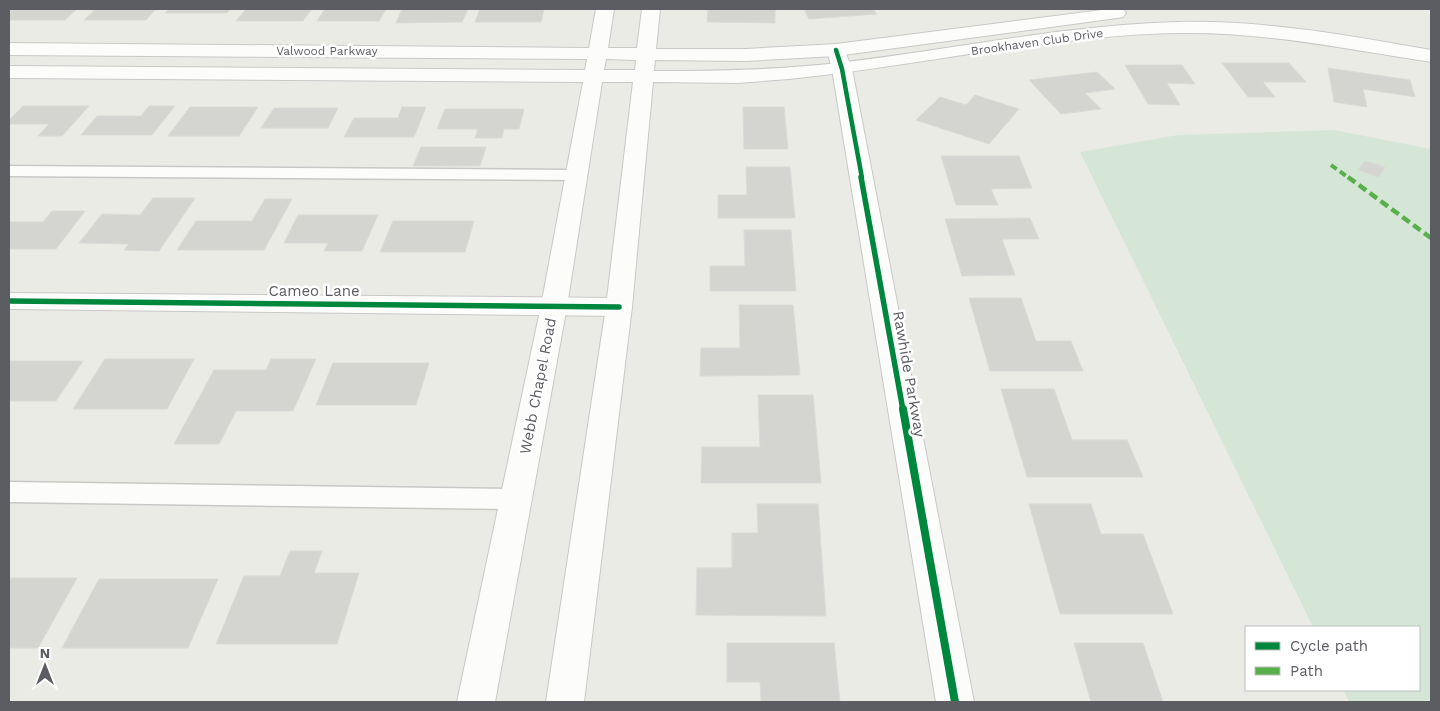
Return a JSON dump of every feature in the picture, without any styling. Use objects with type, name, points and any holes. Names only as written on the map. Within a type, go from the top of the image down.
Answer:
[{"type":"main road","name":"Webb Chapel Road","points":[[476,702],[554,306],[605,9]]},
{"type":"main road","points":[[565,702],[619,307],[651,9]]},
{"type":"main road","points":[[1170,10],[1235,12]]},
{"type":"main road","name":"Brookhaven Club Drive","points":[[643,78],[785,75],[839,60],[1076,16],[1132,11]]},
{"type":"main road","name":"Brookhaven Club Drive","points":[[646,53],[746,55],[839,60],[1096,33],[1192,27],[1294,32],[1431,56]]},
{"type":"main road","name":"Valwood Parkway","points":[[9,49],[594,65],[643,78]]},
{"type":"main road","name":"Valwood Parkway","points":[[9,72],[594,65],[646,53]]},
{"type":"main road","name":"Rawhide Parkway","points":[[839,60],[956,702]]},
{"type":"main road","name":"Cameo Lane","points":[[9,301],[619,307]]},
{"type":"lane","points":[[9,172],[575,175]]},
{"type":"lane","points":[[9,492],[516,499]]},
{"type":"green space","points":[[1334,130],[1431,149],[1431,702],[1349,702],[1344,691],[1420,691],[1420,626],[1313,626],[1080,152],[1178,135]]},
{"type":"building","points":[[13,9],[77,9],[65,20],[9,20],[9,12]]},
{"type":"building","points":[[96,9],[156,9],[146,20],[84,20]]},
{"type":"building","points":[[169,9],[230,9],[227,13],[165,13]]},
{"type":"building","points":[[246,9],[312,9],[303,21],[236,21]]},
{"type":"building","points":[[325,9],[386,9],[379,21],[317,21]]},
{"type":"building","points":[[402,9],[468,9],[462,22],[396,23]]},
{"type":"building","points":[[480,9],[544,9],[541,22],[475,22]]},
{"type":"building","points":[[708,9],[775,9],[775,23],[707,22]]},
{"type":"building","points":[[804,9],[873,9],[877,14],[809,19]]},
{"type":"building","points":[[1222,63],[1289,63],[1306,82],[1263,82],[1275,97],[1248,97]]},
{"type":"building","points":[[1125,65],[1182,65],[1195,84],[1167,83],[1180,105],[1148,104]]},
{"type":"building","points":[[1328,68],[1410,80],[1415,97],[1363,89],[1367,107],[1334,102]]},
{"type":"building","points":[[1097,72],[1115,89],[1085,93],[1101,109],[1061,114],[1029,80]]},
{"type":"building","points":[[975,95],[1019,109],[989,144],[916,120],[940,97],[966,105]]},
{"type":"building","points":[[23,106],[89,106],[62,136],[38,136],[49,124],[9,124],[9,120]]},
{"type":"building","points":[[149,106],[175,106],[152,135],[81,135],[97,116],[141,116]]},
{"type":"building","points":[[190,107],[258,107],[239,136],[168,136]]},
{"type":"building","points":[[402,107],[426,107],[414,137],[344,137],[354,118],[398,118]]},
{"type":"building","points":[[743,107],[784,107],[788,149],[744,149]]},
{"type":"building","points":[[274,108],[338,108],[328,128],[261,128]]},
{"type":"building","points":[[445,109],[524,109],[519,129],[504,129],[502,138],[475,138],[478,129],[437,129]]},
{"type":"building","points":[[421,147],[486,147],[480,166],[413,166]]},
{"type":"building","points":[[941,156],[1019,156],[1032,188],[991,189],[998,205],[956,205]]},
{"type":"building","points":[[1365,161],[1385,167],[1379,177],[1358,170]]},
{"type":"building","points":[[746,167],[790,167],[795,218],[718,218],[718,195],[747,195]]},
{"type":"building","points":[[153,198],[195,198],[159,251],[124,250],[129,244],[79,243],[102,214],[140,215]]},
{"type":"building","points":[[265,199],[292,199],[264,250],[177,250],[196,221],[252,221]]},
{"type":"building","points":[[52,211],[85,211],[56,249],[9,249],[9,222],[43,222]]},
{"type":"building","points":[[298,215],[378,215],[362,251],[324,251],[328,243],[284,243]]},
{"type":"building","points":[[1030,218],[1039,239],[1002,239],[1015,275],[962,276],[945,219]]},
{"type":"building","points":[[393,221],[474,221],[465,252],[380,252]]},
{"type":"building","points":[[744,230],[791,230],[796,291],[710,291],[710,266],[745,266]]},
{"type":"building","points":[[969,298],[1021,298],[1036,341],[1071,341],[1083,371],[990,371]]},
{"type":"building","points":[[739,305],[793,305],[800,375],[700,376],[701,348],[740,348]]},
{"type":"building","points":[[105,359],[194,359],[167,409],[73,409]]},
{"type":"building","points":[[271,359],[316,359],[293,411],[236,411],[219,444],[174,444],[214,370],[266,370]]},
{"type":"building","points":[[9,361],[83,361],[56,401],[9,401]]},
{"type":"building","points":[[333,363],[429,363],[416,405],[316,405]]},
{"type":"building","points":[[1001,389],[1054,389],[1072,440],[1127,440],[1143,477],[1027,477]]},
{"type":"building","points":[[758,395],[813,395],[821,483],[701,483],[702,447],[760,447]]},
{"type":"building","points":[[757,504],[818,504],[826,616],[696,615],[697,568],[732,568],[732,533],[758,533]]},
{"type":"building","points":[[1029,504],[1091,504],[1101,534],[1143,534],[1173,614],[1060,614]]},
{"type":"building","points":[[290,551],[322,551],[314,573],[359,573],[337,644],[216,644],[244,576],[280,576]]},
{"type":"building","points":[[9,578],[77,578],[38,648],[9,648]]},
{"type":"building","points":[[99,579],[218,579],[188,648],[62,648]]},
{"type":"building","points":[[727,643],[834,643],[840,702],[761,702],[760,682],[727,682]]},
{"type":"building","points":[[1074,643],[1143,643],[1163,702],[1091,702]]},
{"type":"marked path","points":[[1331,165],[1431,238]]},
{"type":"cycle path","points":[[836,50],[842,69],[955,702]]},
{"type":"cycle path","points":[[9,301],[619,307]]}]
